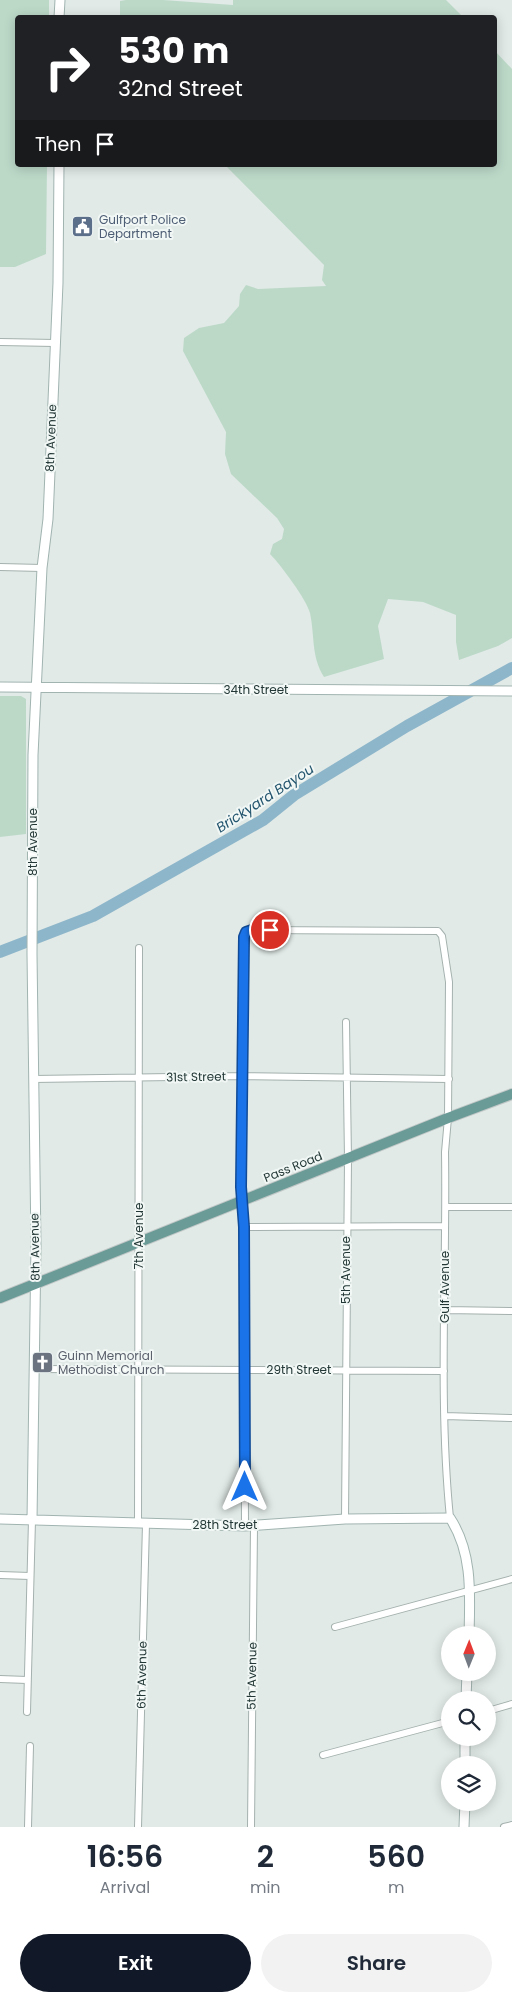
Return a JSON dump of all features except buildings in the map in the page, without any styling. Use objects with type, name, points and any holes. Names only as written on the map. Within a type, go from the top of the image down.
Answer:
[{"type":"main road","name":"Pass Road","points":[[0,1298],[512,1094]]},
{"type":"street","points":[[59,15],[60,0]]},
{"type":"street","name":"8th Avenue","points":[[32,1520],[35,1284],[32,920],[35,688],[42,568],[48,519],[58,284],[59,167]]},
{"type":"street","points":[[0,342],[55,342]]},
{"type":"street","points":[[0,567],[42,568]]},
{"type":"street","name":"34th Street","points":[[0,687],[512,691]]},
{"type":"street","name":"Gulf Avenue","points":[[242,1076],[244,937],[246,932],[252,930],[438,931],[442,936],[448,982],[449,1079],[445,1152],[445,1416],[450,1518],[458,1530],[463,1546],[470,1590],[469,1626]]},
{"type":"street","name":"7th Avenue","points":[[139,948],[138,1369],[142,1524]]},
{"type":"street","name":"5th Avenue","points":[[345,1518],[348,1159],[346,1022]]},
{"type":"street","points":[[242,1076],[243,1369],[250,1526]]},
{"type":"street","name":"31st Street","points":[[33,1079],[242,1076],[449,1079]]},
{"type":"street","points":[[446,1207],[512,1207]]},
{"type":"street","points":[[244,1227],[446,1226]]},
{"type":"street","points":[[445,1310],[512,1311]]},
{"type":"street","name":"29th Street","points":[[34,1370],[243,1369],[444,1372]]},
{"type":"street","points":[[445,1416],[512,1418]]},
{"type":"street","name":"28th Street","points":[[0,1519],[250,1526],[345,1518],[450,1518]]},
{"type":"street","points":[[27,1712],[32,1520]]},
{"type":"street","name":"6th Avenue","points":[[138,1827],[142,1524]]},
{"type":"street","name":"5th Avenue","points":[[250,1526],[250,1827]]},
{"type":"street","points":[[0,1575],[30,1576]]},
{"type":"street","points":[[335,1627],[512,1579]]},
{"type":"street","points":[[0,1679],[27,1680]]},
{"type":"street","points":[[496,1709],[512,1704]]},
{"type":"street","points":[[323,1755],[441,1723]]},
{"type":"street","points":[[28,1827],[30,1746]]},
{"type":"street","points":[[464,1827],[465,1811]]},
{"type":"street","points":[[504,1827],[512,1825]]},
{"type":"green space","points":[[0,0],[49,0],[49,15],[15,15],[15,167],[47,167],[46,254],[15,267],[0,267]]},
{"type":"green space","points":[[163,0],[233,5],[233,0],[446,0],[461,15],[120,15],[120,1]]},
{"type":"green space","points":[[497,53],[512,69],[512,638],[498,646],[459,660],[456,642],[456,615],[423,602],[388,599],[378,626],[384,659],[324,677],[320,669],[315,654],[312,622],[308,607],[293,582],[270,554],[273,544],[282,539],[284,529],[277,518],[231,474],[225,454],[226,432],[183,351],[184,338],[199,328],[224,323],[239,306],[240,294],[246,285],[258,289],[326,286],[322,280],[324,265],[227,167],[497,167]]},
{"type":"green space","points":[[0,696],[21,696],[26,699],[26,834],[0,837]]},
{"type":"waterway","name":"Brickyard Bayou","points":[[0,952],[93,916],[263,820],[294,795],[407,726],[512,668]]},
{"type":"place","name":"Gulfport Police Department","points":[[83,227]]},
{"type":"place","name":"Guinn Memorial Methodist Church","points":[[42,1363]]},
{"type":"route","points":[[245,1487],[243,1369],[244,1227],[241,1187],[244,937],[246,932],[252,930],[270,930]]}]
